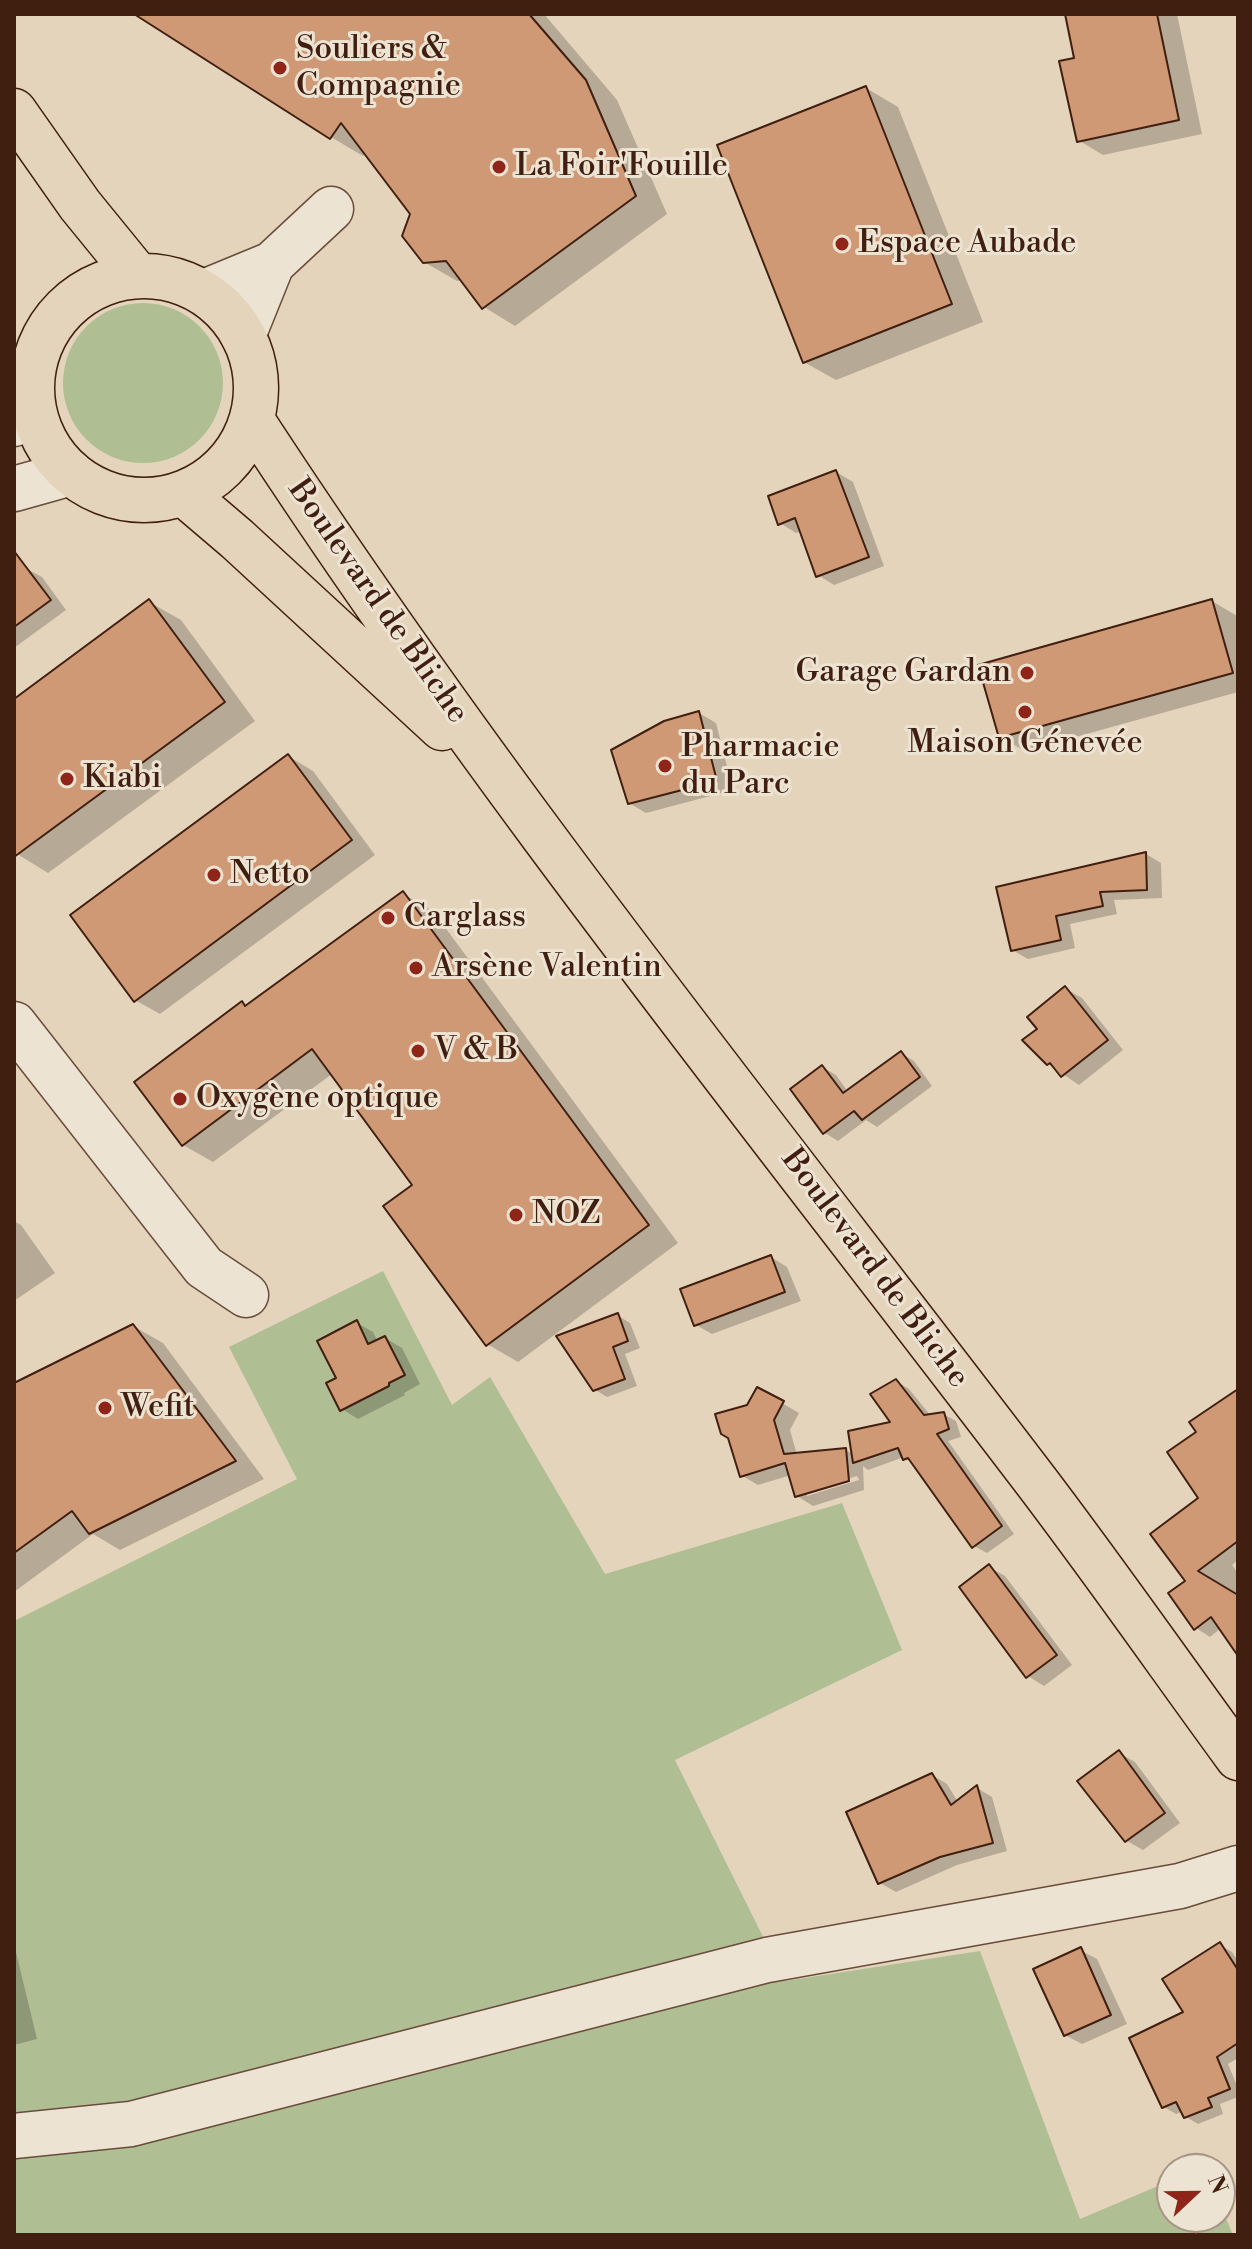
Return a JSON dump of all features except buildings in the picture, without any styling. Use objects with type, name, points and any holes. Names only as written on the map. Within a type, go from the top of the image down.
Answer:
[{"type":"main road","points":[[14,111],[80,205],[137,275]]},
{"type":"main road","points":[[137,275],[172,279],[204,292],[226,312],[243,336],[253,363],[256,391],[252,420],[237,451],[213,476],[183,493],[153,500],[124,499],[95,489],[71,473],[23,416],[31,380],[26,337],[52,322],[76,298],[105,282],[137,275]]},
{"type":"main road","name":"Boulevard de Bliche","points":[[252,420],[503,784],[1030,1473],[1238,1758]]},
{"type":"main road","name":"Boulevard de Bliche","points":[[183,493],[503,784]]},
{"type":"street","points":[[204,292],[272,264],[331,209]]},
{"type":"street","points":[[243,336],[272,264]]},
{"type":"street","points":[[14,489],[71,473]]},
{"type":"street","points":[[14,1024],[204,1267],[246,1295]]},
{"type":"street","points":[[14,2136],[131,2124],[767,1960],[1180,1886],[1238,1868]]},
{"type":"green space","points":[[143,303],[174,309],[200,326],[217,352],[223,383],[217,414],[200,440],[174,457],[143,463],[112,457],[86,440],[69,414],[63,383],[69,352],[86,326],[112,309]]},
{"type":"green space","points":[[383,1271],[452,1405],[490,1377],[605,1574],[842,1503],[902,1650],[675,1760],[785,1981],[980,1951],[1080,2219],[1156,2187],[1156,2233],[1233,2235],[14,2235],[14,1621],[297,1479],[229,1347]]},
{"type":"place","name":"Souliers & Compagnie","points":[[280,68]]},
{"type":"place","name":"La Foir'Fouille","points":[[499,167]]},
{"type":"place","name":"Espace Aubade","points":[[842,244]]},
{"type":"place","name":"Garage Gardan","points":[[1027,673]]},
{"type":"place","name":"Maison Génevée","points":[[1025,712]]},
{"type":"place","name":"Pharmacie du Parc","points":[[665,766]]},
{"type":"place","name":"Kiabi","points":[[67,779]]},
{"type":"place","name":"Netto","points":[[214,875]]},
{"type":"place","name":"Carglass","points":[[388,918]]},
{"type":"place","name":"Arsène Valentin","points":[[416,968]]},
{"type":"place","name":"V & B","points":[[418,1051]]},
{"type":"place","name":"Oxygène optique","points":[[180,1099]]},
{"type":"place","name":"NOZ","points":[[516,1215]]},
{"type":"place","name":"Wefit","points":[[105,1408]]}]
